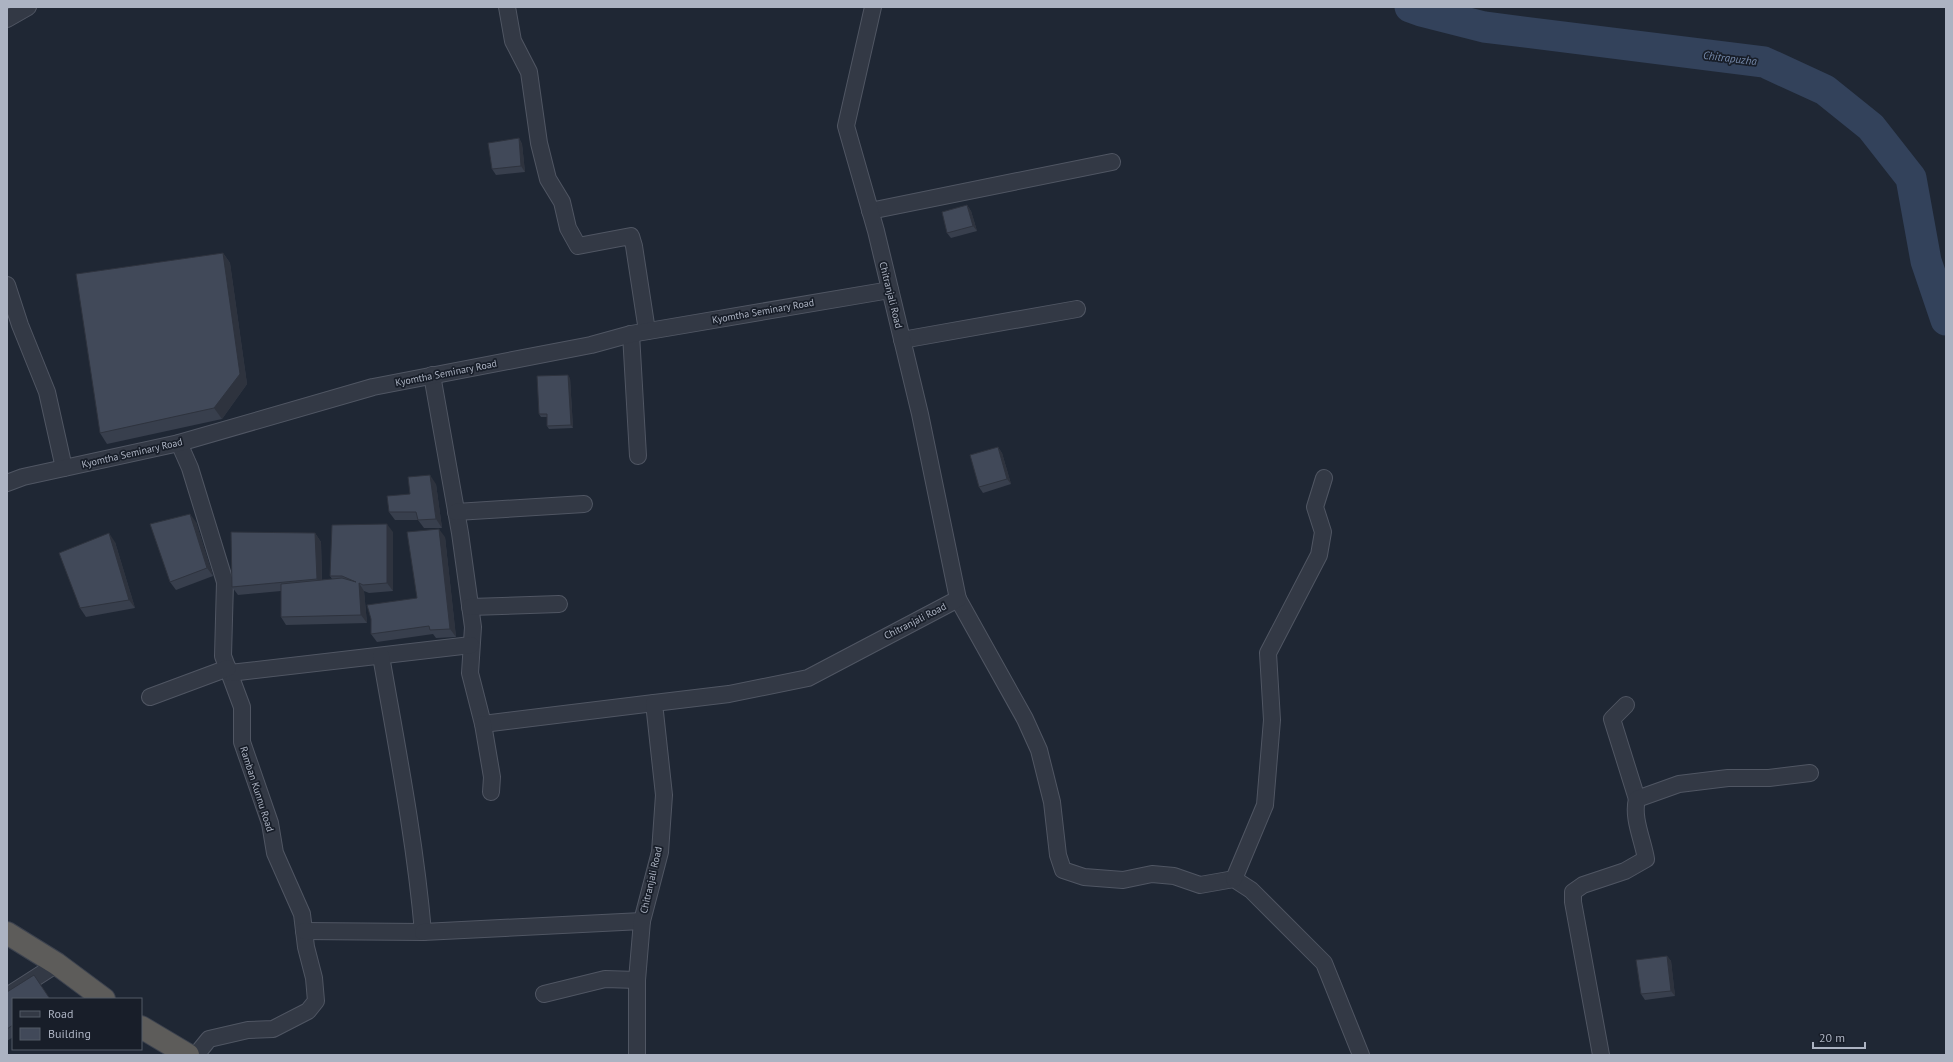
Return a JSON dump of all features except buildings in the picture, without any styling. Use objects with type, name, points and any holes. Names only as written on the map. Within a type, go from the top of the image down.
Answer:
[{"type":"highway","points":[[7,934],[57,964],[103,998]]},
{"type":"highway","points":[[142,1027],[188,1055]]},
{"type":"street","points":[[7,19],[28,7]]},
{"type":"street","points":[[507,7],[513,41],[529,72],[539,143],[548,179],[562,202],[568,228],[578,246],[631,236],[634,246],[647,331]]},
{"type":"street","name":"Chitranjali Road","points":[[637,1055],[637,980],[642,921],[660,852],[664,795],[654,703],[729,694],[808,678],[958,599],[920,414],[870,211],[846,126],[873,7]]},
{"type":"street","points":[[870,211],[1112,162]]},
{"type":"street","points":[[7,285],[20,325],[47,392],[64,468]]},
{"type":"street","name":"Kyomtha Seminary Road","points":[[7,483],[64,468],[179,443],[373,387],[591,345],[631,334],[890,290]]},
{"type":"street","points":[[902,340],[1077,309]]},
{"type":"street","points":[[631,334],[638,456]]},
{"type":"street","points":[[432,375],[456,512],[473,627],[470,673],[483,724],[492,777],[491,792]]},
{"type":"street","name":"Ramban Kunnu Road","points":[[179,443],[192,474],[225,582],[223,656],[242,707],[242,742],[270,823],[275,853],[302,914],[306,947],[314,978],[316,1001],[308,1011],[273,1028],[248,1030],[209,1039],[196,1055]]},
{"type":"street","points":[[1234,879],[1265,806],[1272,720],[1268,653],[1319,555],[1323,532],[1315,507],[1324,478]]},
{"type":"street","points":[[456,512],[584,504]]},
{"type":"street","points":[[958,599],[1024,719],[1038,750],[1052,802],[1058,856],[1063,870],[1084,877],[1123,880],[1152,874],[1174,876],[1200,885],[1234,879],[1250,890],[1324,963],[1361,1055]]},
{"type":"street","points":[[470,607],[559,604]]},
{"type":"street","points":[[150,697],[229,671],[380,656],[471,645]]},
{"type":"street","points":[[380,656],[407,801],[418,876],[423,932]]},
{"type":"street","points":[[483,724],[654,703]]},
{"type":"street","points":[[1601,1055],[1573,902],[1573,892],[1583,885],[1625,871],[1646,859],[1643,841],[1636,820],[1638,799],[1612,719],[1626,705]]},
{"type":"street","points":[[1638,799],[1679,784],[1728,778],[1769,778],[1810,773]]},
{"type":"street","points":[[304,931],[423,932],[642,921]]},
{"type":"street","points":[[7,996],[57,964]]},
{"type":"street","points":[[544,994],[605,979],[637,980]]},
{"type":"waterway","name":"Chitrapuzha","points":[[1410,7],[1484,27],[1764,62],[1825,90],[1871,127],[1911,178],[1926,261],[1946,320]]}]
